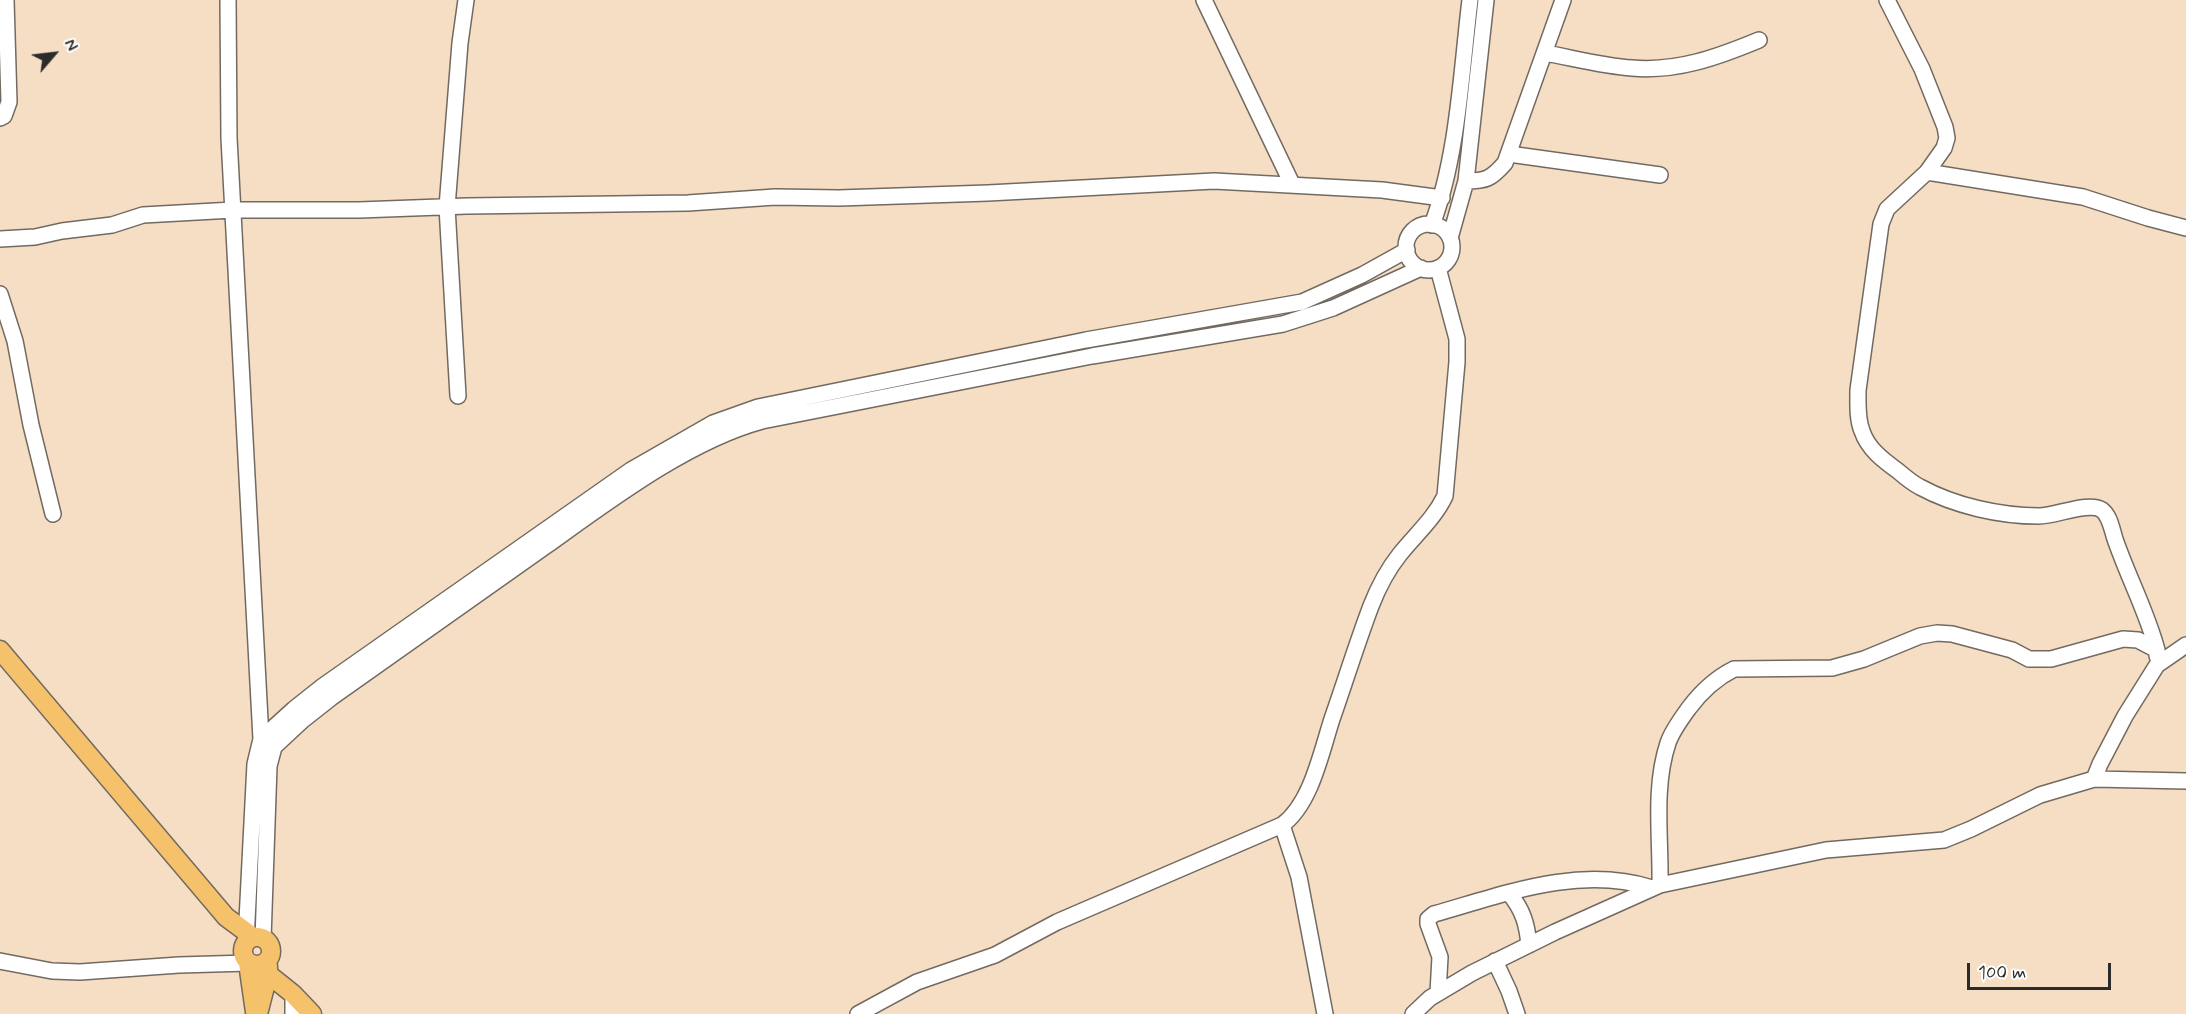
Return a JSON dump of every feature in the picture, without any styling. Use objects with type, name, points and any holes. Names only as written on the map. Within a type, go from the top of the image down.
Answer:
[{"type":"main road","points":[[0,650],[226,917],[312,1014]]},
{"type":"main road","points":[[256,952],[256,1014]]},
{"type":"street","points":[[0,118],[4,116],[9,102],[3,0]]},
{"type":"street","points":[[228,0],[229,138],[261,739],[255,764],[256,952]]},
{"type":"street","points":[[458,396],[447,207],[460,43],[466,0]]},
{"type":"street","points":[[1204,0],[1292,184]]},
{"type":"street","points":[[1432,225],[1449,170],[1470,0]]},
{"type":"street","points":[[1450,238],[1443,229],[1432,225],[1415,229],[1408,239],[1407,250],[1412,261],[1427,270],[1438,268],[1448,261],[1452,250],[1450,238],[1466,181],[1485,0]]},
{"type":"street","points":[[1466,181],[1482,181],[1494,176],[1509,154],[1563,0]]},
{"type":"street","points":[[1887,0],[1922,69],[1946,127],[1947,138],[1944,148],[1927,172],[1887,209],[1881,224],[1858,390],[1861,430],[1868,444],[1880,458],[1920,487],[1956,503],[2014,516],[2043,516],[2092,507],[2101,509],[2107,515],[2120,554],[2150,626],[2157,658]]},
{"type":"street","points":[[1545,53],[1632,68],[1654,69],[1718,58],[1759,40]]},
{"type":"street","points":[[1509,154],[1660,175]]},
{"type":"street","points":[[1927,172],[2083,197],[2186,228]]},
{"type":"street","points":[[0,239],[35,237],[112,225],[142,214],[233,210],[359,210],[688,203],[776,197],[839,198],[988,193],[1214,182],[1292,184],[1392,191],[1442,198]]},
{"type":"street","points":[[261,739],[323,686],[569,512],[631,470],[713,423],[758,407],[1062,345],[1302,302],[1362,275],[1407,250]]},
{"type":"street","points":[[256,952],[269,766],[274,747],[303,720],[340,691],[578,524],[701,444],[743,426],[762,421],[1092,356],[1283,324],[1333,308],[1421,268]]},
{"type":"street","points":[[858,1014],[917,982],[995,955],[1078,913],[1282,825],[1291,818],[1303,802],[1322,755],[1372,605],[1388,571],[1436,513],[1445,496],[1457,339],[1438,268]]},
{"type":"street","points":[[0,294],[4,314],[15,341],[52,514]]},
{"type":"street","points":[[1656,886],[1661,775],[1668,742],[1692,704],[1702,692],[1725,673],[1740,668],[1832,668],[1864,659],[1920,636],[1937,633],[1952,634],[2012,650],[2039,661],[2122,639],[2138,640],[2157,658]]},
{"type":"street","points":[[2094,779],[2157,658],[2186,645]]},
{"type":"street","points":[[1413,1014],[1422,1004],[1438,993],[1496,961],[1656,886],[1826,850],[1944,840],[2040,795],[2094,779],[2186,781]]},
{"type":"street","points":[[1282,825],[1299,877],[1325,1014]]},
{"type":"street","points":[[1438,993],[1440,957],[1428,919],[1434,914],[1540,884],[1618,880],[1656,886]]},
{"type":"street","points":[[1509,893],[1518,903],[1526,920],[1529,945]]},
{"type":"street","points":[[0,961],[52,971],[80,972],[179,964],[256,952]]},
{"type":"street","points":[[1496,961],[1517,1014]]},
{"type":"street","points":[[292,994],[293,1014]]}]
